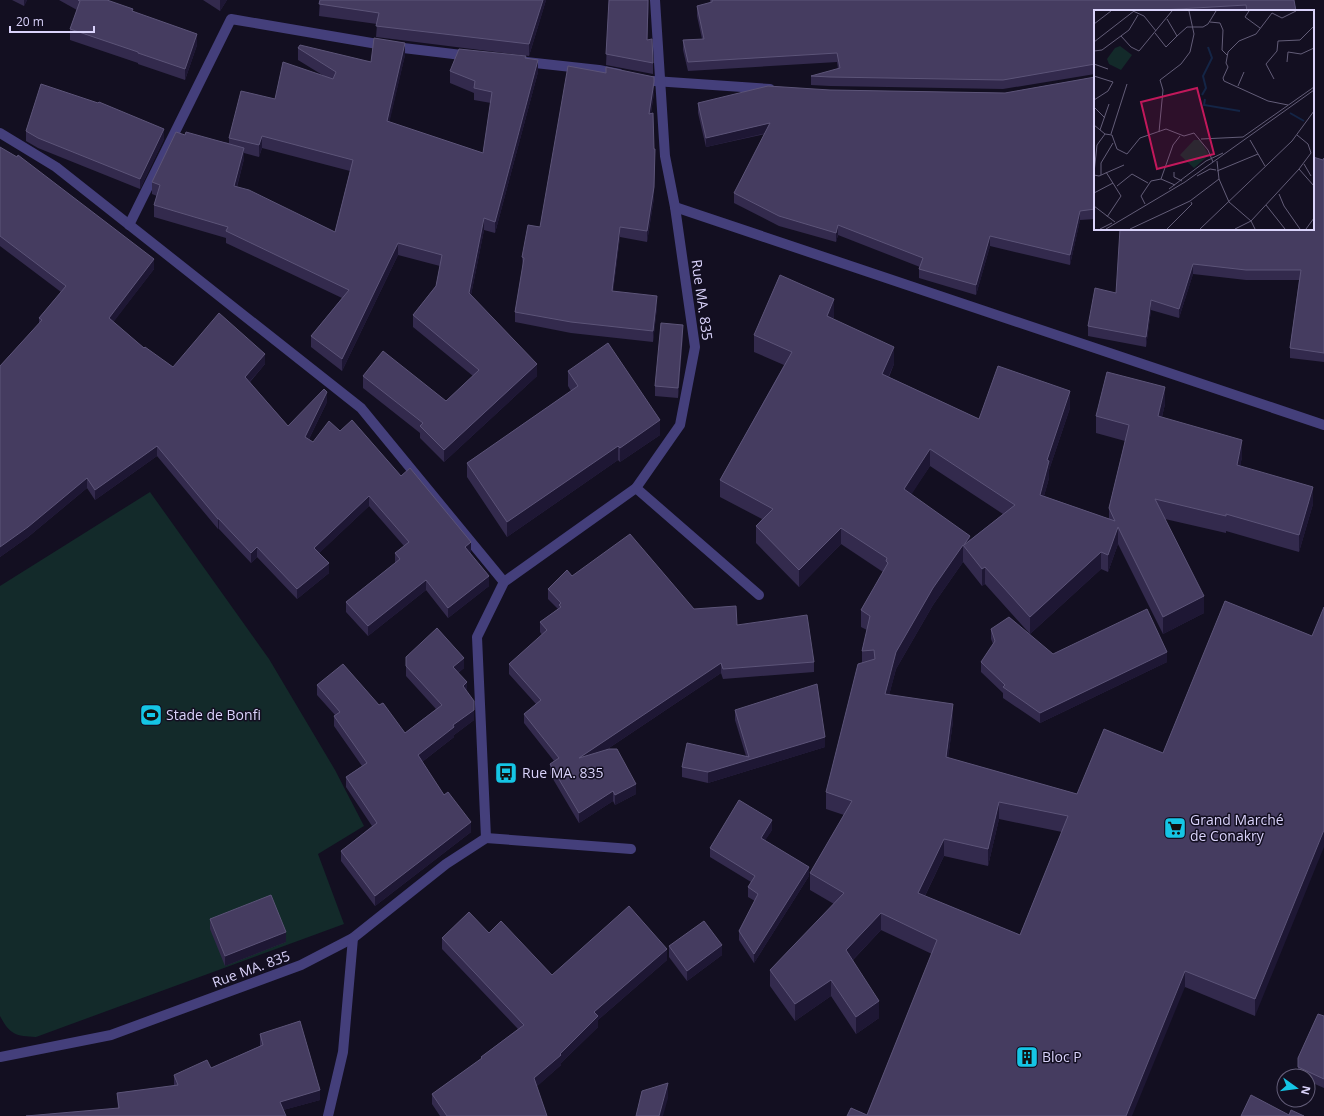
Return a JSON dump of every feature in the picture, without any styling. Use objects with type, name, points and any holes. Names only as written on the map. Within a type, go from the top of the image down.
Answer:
[{"type":"street","name":"Rue MA. 835","points":[[0,1057],[111,1035],[300,966],[353,938],[446,864],[486,838],[477,637],[504,582],[636,488],[680,425],[695,347],[665,156],[656,0]]},
{"type":"street","points":[[129,225],[231,18],[395,47],[481,57]]},
{"type":"street","points":[[512,60],[599,70],[629,76]]},
{"type":"street","points":[[645,79],[660,82],[783,90]]},
{"type":"street","points":[[0,133],[56,167],[362,408],[504,582]]},
{"type":"street","points":[[674,207],[1324,426]]},
{"type":"street","points":[[636,488],[759,595]]},
{"type":"street","points":[[486,838],[631,850]]},
{"type":"street","points":[[328,1116],[343,1052],[353,938]]},
{"type":"green space","name":"Stade de Bonfi","points":[[150,492],[269,659],[335,770],[364,826],[318,854],[344,924],[36,1037],[18,1035],[7,1027],[0,1016],[0,586]]},
{"type":"building","points":[[78,0],[107,0],[133,9],[132,11],[197,34],[185,69],[70,29],[80,1]]},
{"type":"building","points":[[320,0],[543,0],[529,44],[376,26],[379,13],[319,4]]},
{"type":"building","points":[[609,0],[648,0],[647,40],[652,39],[653,63],[606,54]]},
{"type":"building","points":[[712,0],[1294,0],[1296,10],[1247,10],[1246,5],[1161,10],[1094,10],[1094,64],[1003,80],[811,76],[840,68],[837,53],[688,62],[683,40],[704,39],[697,6],[712,2]]},
{"type":"building","points":[[374,38],[405,43],[387,121],[483,153],[492,92],[474,88],[475,81],[450,71],[459,49],[526,56],[525,58],[538,60],[495,222],[484,218],[469,293],[537,364],[444,450],[420,426],[423,423],[363,376],[383,351],[446,401],[479,370],[413,315],[436,286],[442,255],[398,243],[342,359],[311,336],[349,290],[226,231],[228,227],[154,205],[160,185],[152,182],[176,132],[185,135],[186,132],[244,148],[234,186],[249,190],[335,232],[353,160],[262,136],[259,145],[229,138],[241,91],[275,99],[283,62],[333,79],[336,72],[298,48],[300,45],[371,62]]},
{"type":"building","points":[[568,66],[606,73],[606,67],[654,77],[649,114],[653,113],[655,149],[654,187],[647,231],[620,227],[612,291],[657,296],[653,331],[571,322],[515,312],[524,258],[522,257],[528,225],[540,227]]},
{"type":"building","points":[[1094,77],[1094,209],[1080,211],[1070,255],[990,236],[976,285],[919,269],[923,258],[838,225],[836,233],[779,216],[734,193],[770,123],[706,138],[698,103],[768,86],[830,90],[1005,93]]},
{"type":"building","points":[[41,84],[98,103],[99,102],[164,129],[140,179],[38,138],[26,131]]},
{"type":"building","points":[[0,147],[17,157],[18,155],[154,259],[109,318],[144,348],[145,347],[173,367],[219,313],[265,354],[245,377],[288,426],[324,389],[327,392],[305,437],[313,442],[329,421],[340,431],[352,420],[401,476],[410,468],[471,542],[465,547],[489,576],[448,608],[426,580],[368,626],[346,602],[400,559],[395,553],[409,542],[369,496],[314,548],[329,563],[297,589],[257,547],[251,553],[218,519],[157,446],[95,490],[87,478],[28,527],[0,547],[0,366],[42,320],[39,318],[66,286],[0,236]]},
{"type":"building","points":[[1314,157],[1323,160],[1324,158],[1324,353],[1290,348],[1301,270],[1246,270],[1193,264],[1179,309],[1151,300],[1146,337],[1088,326],[1095,288],[1116,293],[1120,230],[1314,230]]},
{"type":"building","points":[[780,275],[834,299],[827,316],[894,347],[882,374],[979,419],[998,366],[1070,391],[1047,460],[1049,461],[1040,495],[1115,521],[1109,508],[1129,425],[1096,416],[1107,372],[1165,387],[1158,416],[1242,440],[1237,465],[1313,487],[1299,535],[1226,514],[1226,516],[1155,499],[1204,596],[1163,617],[1118,527],[1108,555],[1101,552],[1030,617],[985,567],[982,569],[963,545],[933,588],[896,652],[885,694],[953,704],[946,757],[1077,794],[1104,729],[1163,753],[1225,601],[1312,636],[1324,607],[1324,830],[1255,999],[1185,971],[1126,1116],[847,1116],[851,1108],[867,1115],[937,940],[881,913],[846,950],[879,1001],[856,1017],[831,980],[795,1004],[770,970],[844,893],[810,873],[852,801],[826,792],[858,664],[875,659],[874,650],[862,651],[870,616],[861,610],[888,563],[886,561],[887,558],[841,528],[799,570],[756,526],[773,509],[720,480],[792,352],[754,335]],"holes":[[[930,449],[1015,505],[964,545],[970,536],[904,489]],[[999,802],[1068,816],[1020,935],[918,893],[944,839],[988,849]]]},
{"type":"building","points":[[661,323],[683,325],[678,388],[655,386]]},
{"type":"building","points":[[608,343],[660,420],[620,448],[618,446],[507,522],[467,463],[578,386],[568,371]]},
{"type":"building","points":[[630,534],[694,609],[736,606],[737,625],[807,615],[814,662],[723,669],[721,663],[579,758],[609,749],[617,749],[636,784],[615,795],[613,791],[579,813],[550,764],[559,758],[524,714],[541,700],[509,664],[547,630],[540,622],[561,607],[559,605],[561,603],[548,589],[567,570],[572,576]]},
{"type":"building","points":[[1147,609],[1167,652],[1040,713],[1003,687],[1005,685],[981,662],[995,641],[991,629],[1009,617],[1053,654]]},
{"type":"building","points":[[437,628],[464,658],[453,667],[467,682],[463,686],[474,701],[474,710],[453,725],[454,727],[418,755],[444,795],[448,792],[471,822],[375,896],[341,851],[377,823],[346,777],[367,763],[334,716],[340,712],[317,685],[343,664],[379,705],[383,703],[405,733],[442,705],[406,666],[406,657]]},
{"type":"building","points":[[817,684],[825,737],[708,772],[682,767],[687,743],[749,757],[735,710]]},
{"type":"building","points":[[739,800],[772,820],[761,838],[809,867],[754,954],[739,931],[758,894],[748,887],[755,876],[710,848]]},
{"type":"building","points":[[271,895],[286,932],[225,956],[210,919]]},
{"type":"building","points":[[629,906],[667,949],[594,1012],[598,1016],[560,1054],[561,1055],[534,1078],[547,1116],[447,1116],[432,1094],[482,1058],[481,1057],[524,1025],[442,938],[469,912],[489,933],[501,921],[552,975]]},
{"type":"building","points":[[704,921],[722,945],[687,971],[669,946]]},
{"type":"building","points":[[1318,1014],[1324,1016],[1324,1079],[1316,1075],[1316,1068],[1298,1067],[1298,1058]]},
{"type":"building","points":[[300,1021],[320,1090],[280,1102],[286,1116],[26,1116],[119,1108],[117,1093],[178,1085],[174,1075],[207,1060],[211,1068],[263,1045],[260,1034]]},
{"type":"building","points":[[668,1083],[659,1116],[636,1116],[642,1091]]},
{"type":"building","points":[[1251,1095],[1289,1115],[1291,1110],[1304,1116],[1241,1116]]},
{"type":"place","name":"Stade de Bonfi","points":[[151,715]]},
{"type":"place","name":"Rue MA. 835","points":[[506,773]]},
{"type":"place","name":"Grand Marché de Conakry","points":[[1175,828]]},
{"type":"place","name":"Bloc P","points":[[1027,1057]]}]
